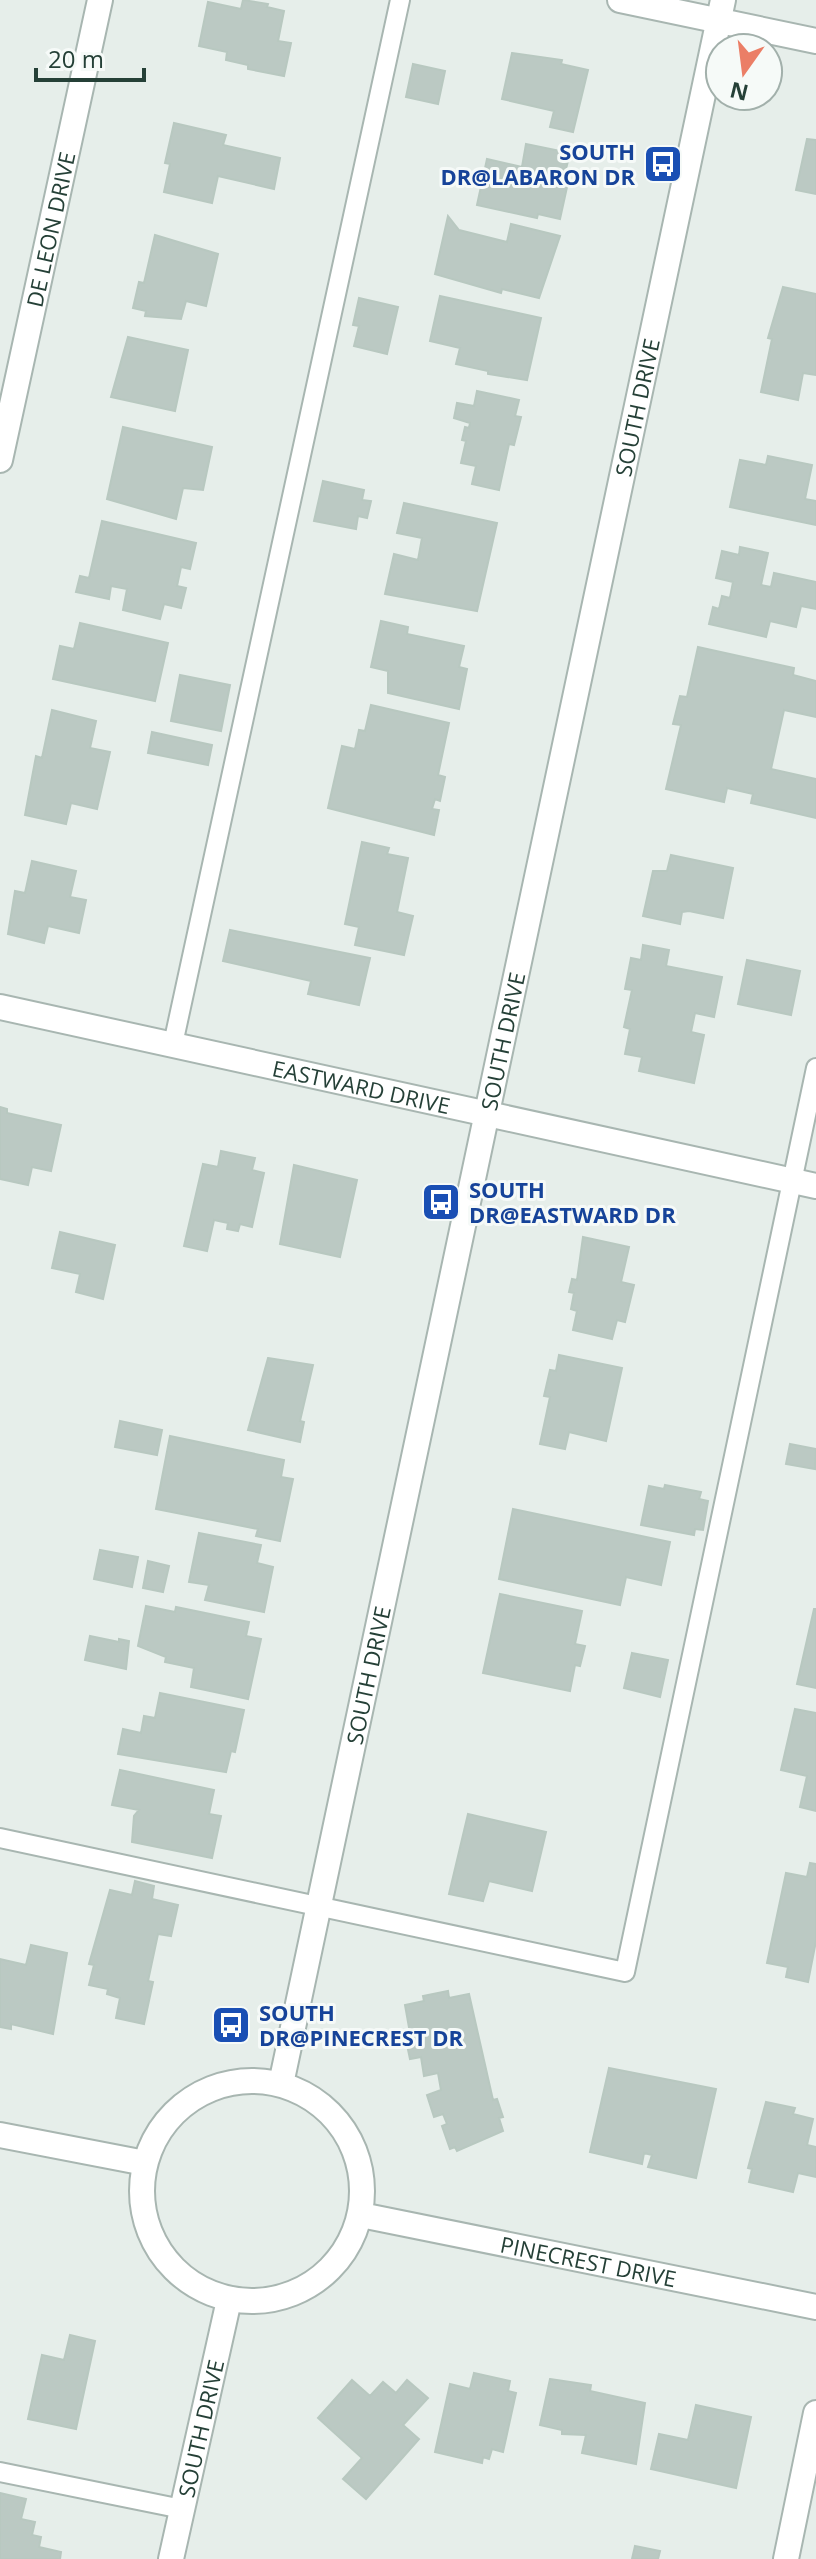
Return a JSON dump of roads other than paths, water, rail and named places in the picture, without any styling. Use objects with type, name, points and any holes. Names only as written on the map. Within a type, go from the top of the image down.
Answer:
[{"type":"street","name":"DE LEON DRIVE","points":[[0,460],[100,0]]},
{"type":"street","points":[[620,0],[721,11],[816,41]]},
{"type":"street","name":"SOUTH DRIVE","points":[[281,2084],[721,11]]},
{"type":"street","name":"EASTWARD DRIVE","points":[[0,1007],[487,1111],[804,1183]]},
{"type":"street","points":[[247,2081],[281,2084],[312,2098],[337,2120],[349,2139],[363,2181],[361,2215],[348,2247],[327,2274],[297,2292],[276,2298],[264,2301],[229,2300],[196,2286],[169,2263],[150,2233],[142,2198],[145,2163],[159,2131],[192,2099],[212,2088],[247,2081]]},
{"type":"street","points":[[0,2135],[145,2163]]},
{"type":"street","name":"PINECREST DRIVE","points":[[361,2215],[816,2307]]},
{"type":"street","name":"SOUTH DRIVE","points":[[171,2559],[229,2300]]},
{"type":"street","points":[[786,2559],[816,2413]]},
{"type":"lane","points":[[173,1044],[400,0]]},
{"type":"lane","points":[[0,1838],[625,1972],[804,1183],[816,1068]]},
{"type":"lane","points":[[0,2472],[182,2509]]},
{"type":"place","name":"SOUTH DR@LABARON DR","points":[[663,164]]},
{"type":"place","name":"SOUTH DR@EASTWARD DR","points":[[441,1202]]},
{"type":"place","name":"SOUTH DR@PINECREST DR","points":[[231,2025]]}]
